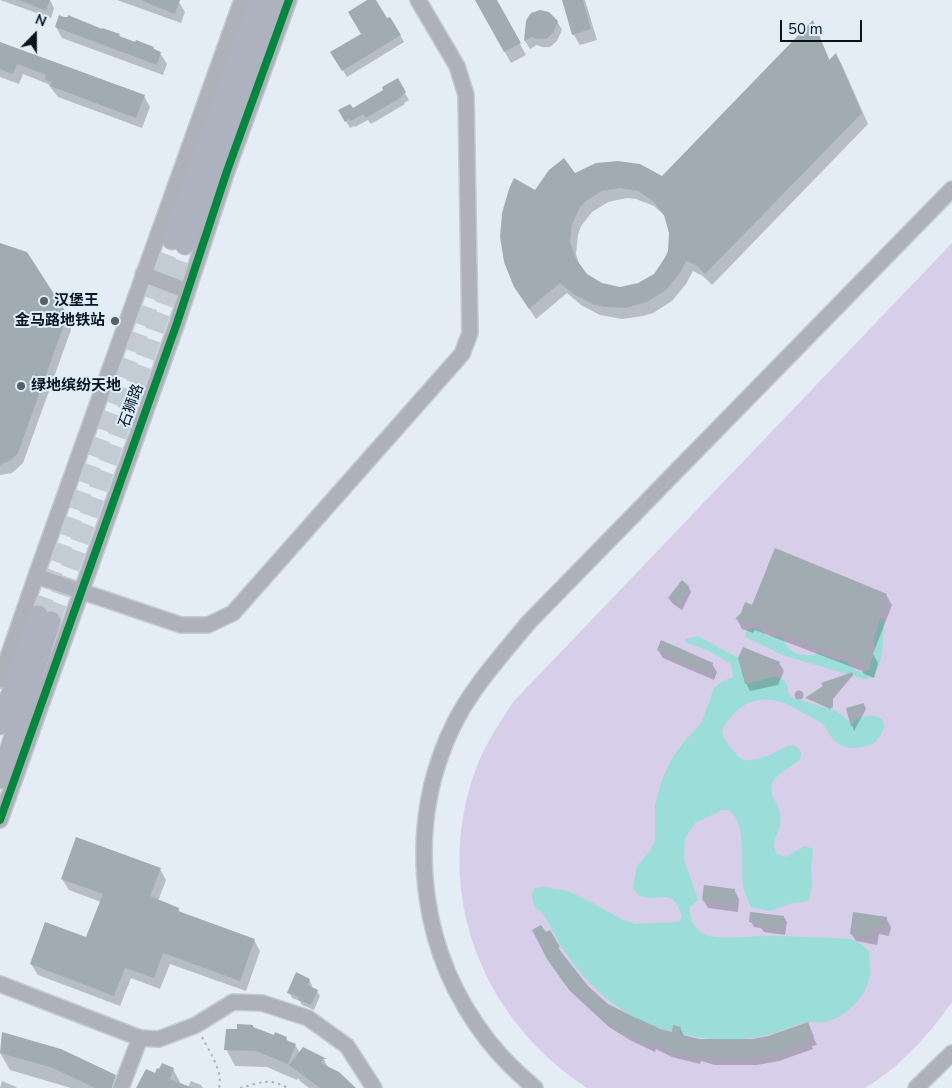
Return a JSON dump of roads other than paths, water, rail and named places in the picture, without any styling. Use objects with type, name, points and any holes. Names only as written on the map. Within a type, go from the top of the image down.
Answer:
[{"type":"main road","points":[[259,0],[179,242],[277,0]]},
{"type":"main road","points":[[0,725],[45,618],[0,779]]},
{"type":"street","points":[[0,680],[242,0]]},
{"type":"street","name":"石狮路","points":[[0,820],[289,0]]},
{"type":"street","points":[[36,576],[181,624],[208,625],[233,613],[462,354],[470,333],[466,96],[457,66],[418,0]]},
{"type":"street","points":[[535,1088],[504,1059],[485,1036],[464,1005],[444,964],[431,921],[424,877],[425,825],[437,766],[454,724],[476,686],[528,623],[952,189]]},
{"type":"street","points":[[143,274],[187,291]]},
{"type":"street","points":[[0,984],[140,1038],[159,1039],[196,1025],[233,1002],[262,1003],[308,1018],[347,1046],[374,1088]]},
{"type":"street","points":[[121,1088],[140,1038]]},
{"type":"street","points":[[916,1088],[952,1052]]},
{"type":"tunnel","points":[[38,615],[172,240]]},
{"type":"tunnel","points":[[51,621],[185,245]]},
{"type":"place","name":"汉堡王","points":[[44,301]]},
{"type":"place","name":"金马路地铁站","points":[[115,321]]},
{"type":"place","name":"绿地缤纷天地","points":[[21,386]]}]
